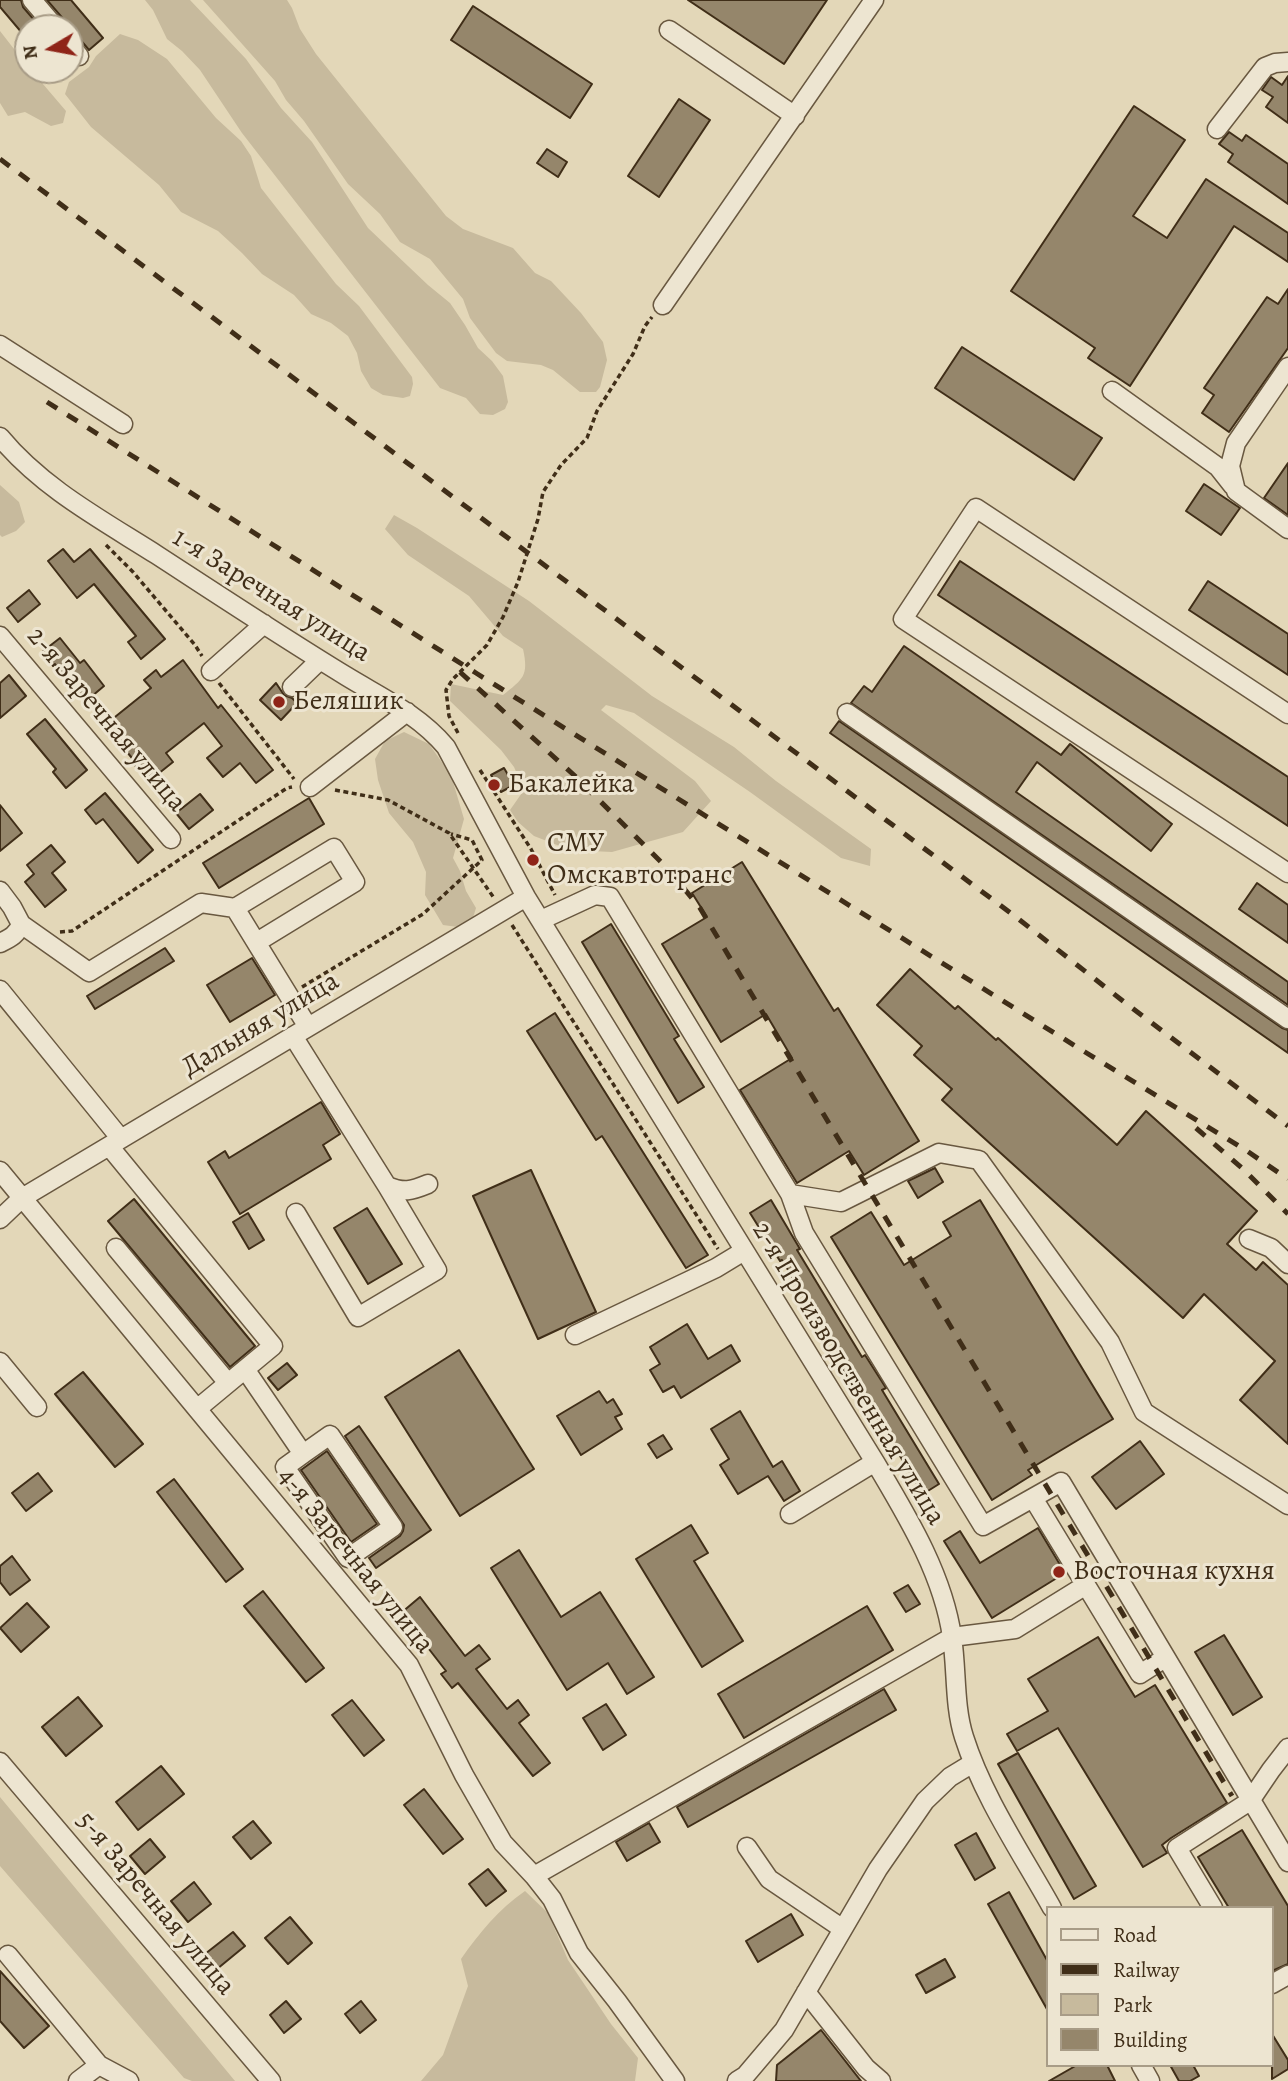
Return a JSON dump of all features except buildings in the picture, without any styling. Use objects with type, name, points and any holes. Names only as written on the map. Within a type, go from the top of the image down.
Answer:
[{"type":"street","points":[[32,0],[44,14]]},
{"type":"street","points":[[663,306],[874,0]]},
{"type":"street","points":[[669,30],[795,116]]},
{"type":"street","points":[[1217,128],[1265,67],[1288,62]]},
{"type":"street","points":[[0,345],[124,424]]},
{"type":"street","points":[[1236,491],[1230,466],[1236,443],[1288,367]]},
{"type":"street","points":[[1112,391],[1217,467],[1236,491],[1288,529]]},
{"type":"street","name":"1-я Заречная улица","points":[[0,437],[56,491],[432,730],[446,747],[526,897]]},
{"type":"street","points":[[1288,714],[976,508],[903,619],[1288,873]]},
{"type":"street","points":[[211,671],[264,624]]},
{"type":"street","name":"2-я Заречная улица","points":[[0,636],[172,839]]},
{"type":"street","points":[[292,687],[320,660]]},
{"type":"street","points":[[310,787],[407,712]]},
{"type":"street","points":[[846,713],[1288,1019]]},
{"type":"street","points":[[0,891],[26,928],[89,972],[201,903],[235,908],[334,848],[355,882],[257,943]]},
{"type":"street","points":[[541,920],[595,895],[610,897],[790,1194],[804,1233],[983,1526],[1061,1482],[1288,1862]]},
{"type":"street","name":"Дальняя улица","points":[[0,1219],[22,1198],[526,897]]},
{"type":"street","name":"2-я Производственная улица","points":[[526,897],[875,1462],[927,1558],[947,1613],[952,1637],[962,1734],[990,1798],[1051,1906]]},
{"type":"street","points":[[235,908],[289,996],[300,1032],[437,1270],[358,1317],[296,1213]]},
{"type":"street","points":[[0,943],[26,928]]},
{"type":"street","points":[[0,990],[273,1346],[197,1409]]},
{"type":"street","points":[[790,1194],[841,1202],[939,1153],[979,1160],[1110,1342],[1144,1412],[1288,1505]]},
{"type":"street","name":"4-я Заречная улица","points":[[0,1171],[409,1665],[464,1775],[503,1843],[552,1899],[579,1953],[675,2081]]},
{"type":"street","points":[[387,1186],[400,1192],[428,1184]]},
{"type":"street","points":[[1249,1239],[1271,1248],[1288,1265]]},
{"type":"street","points":[[116,1248],[228,1383]]},
{"type":"street","points":[[575,1335],[744,1251]]},
{"type":"street","points":[[0,1362],[37,1406]]},
{"type":"street","points":[[245,1369],[303,1454]]},
{"type":"street","points":[[330,1435],[393,1527],[348,1558],[285,1467],[303,1454],[330,1435]]},
{"type":"street","points":[[790,1514],[875,1462]]},
{"type":"street","points":[[1033,1498],[1140,1674],[1166,1658]]},
{"type":"street","points":[[534,1876],[952,1637],[1014,1629],[1086,1585]]},
{"type":"street","points":[[1212,1906],[1177,1848],[1250,1801],[1288,1748]]},
{"type":"street","name":"5-я Заречная улица","points":[[0,1762],[271,2081]]},
{"type":"street","points":[[737,2081],[745,2076],[784,2030],[878,1869],[925,1801],[950,1777],[973,1763]]},
{"type":"street","points":[[747,1847],[769,1879],[843,1929]]},
{"type":"street","points":[[8,1955],[99,2065],[129,2081]]},
{"type":"street","points":[[806,1992],[866,2068],[881,2081]]},
{"type":"street","points":[[78,2081],[99,2065]]},
{"type":"path","points":[[459,736],[449,716],[446,690],[453,678],[487,645],[503,617],[518,582],[538,519],[542,492],[561,465],[587,438],[597,411],[633,354],[645,326],[663,306]]},
{"type":"path","points":[[26,928],[52,932],[72,931],[286,788],[300,786],[211,671],[186,634],[133,572],[104,543]]},
{"type":"path","points":[[479,769],[531,849],[563,909]]},
{"type":"path","points":[[289,996],[423,914],[482,860],[472,840],[449,833],[388,800],[310,787]]},
{"type":"path","points":[[449,833],[502,911],[726,1262]]},
{"type":"green space","points":[[145,0],[190,0],[246,59],[281,108],[312,142],[368,228],[450,303],[478,348],[503,376],[508,402],[505,409],[493,415],[480,414],[466,398],[440,388],[242,133],[200,70],[167,39]]},
{"type":"green space","points":[[203,0],[287,0],[300,29],[316,54],[446,216],[463,229],[513,248],[535,273],[551,281],[581,313],[603,342],[607,360],[600,387],[596,392],[580,392],[553,370],[541,365],[507,361],[496,353],[470,318],[463,299],[430,259],[400,242],[380,214],[348,184],[275,81]]},
{"type":"green space","points":[[0,31],[14,49],[14,84],[43,84],[66,111],[63,123],[51,126],[25,112],[8,116],[0,103]]},
{"type":"green space","points":[[120,34],[138,40],[167,59],[216,118],[241,141],[251,156],[261,188],[336,284],[359,306],[412,377],[410,396],[403,398],[383,395],[371,388],[361,371],[357,353],[348,336],[331,323],[311,314],[294,295],[262,274],[218,231],[181,212],[159,185],[91,127],[65,94],[68,84],[84,84],[84,71]]},
{"type":"green space","points":[[0,485],[19,502],[25,522],[16,531],[2,537],[0,535]]},
{"type":"green space","points":[[394,515],[529,601],[652,696],[734,747],[776,781],[871,849],[870,866],[841,858],[634,713],[606,705],[601,710],[695,781],[711,801],[683,832],[612,852],[570,850],[534,836],[518,822],[510,810],[524,790],[514,767],[501,750],[450,701],[451,684],[503,695],[523,676],[523,649],[503,636],[469,596],[408,555],[385,529]]},
{"type":"green space","points":[[404,732],[429,744],[451,775],[464,819],[453,858],[476,908],[472,921],[458,927],[443,925],[425,895],[426,872],[413,842],[389,813],[378,780],[375,759],[385,741]]},
{"type":"green space","points":[[0,1797],[235,2081],[192,2081],[184,2078],[0,1866]]},
{"type":"green space","points":[[525,1891],[548,1913],[568,1960],[611,2024],[638,2058],[635,2081],[421,2081],[443,2055],[468,1986],[461,1959],[490,1922]]},
{"type":"railway","points":[[0,159],[1016,917],[1288,1126]]},
{"type":"railway","points":[[47,402],[1288,1179]]},
{"type":"railway","points":[[460,672],[575,776],[667,868],[700,908],[1232,1796]]},
{"type":"railway","points":[[1196,1128],[1243,1169],[1288,1214]]},
{"type":"place","name":"Беляшик","points":[[279,702]]},
{"type":"place","name":"Бакалейка","points":[[494,785]]},
{"type":"place","name":"СМУ Омскавтотранс","points":[[533,860]]},
{"type":"place","name":"Восточная кухня","points":[[1059,1572]]}]
